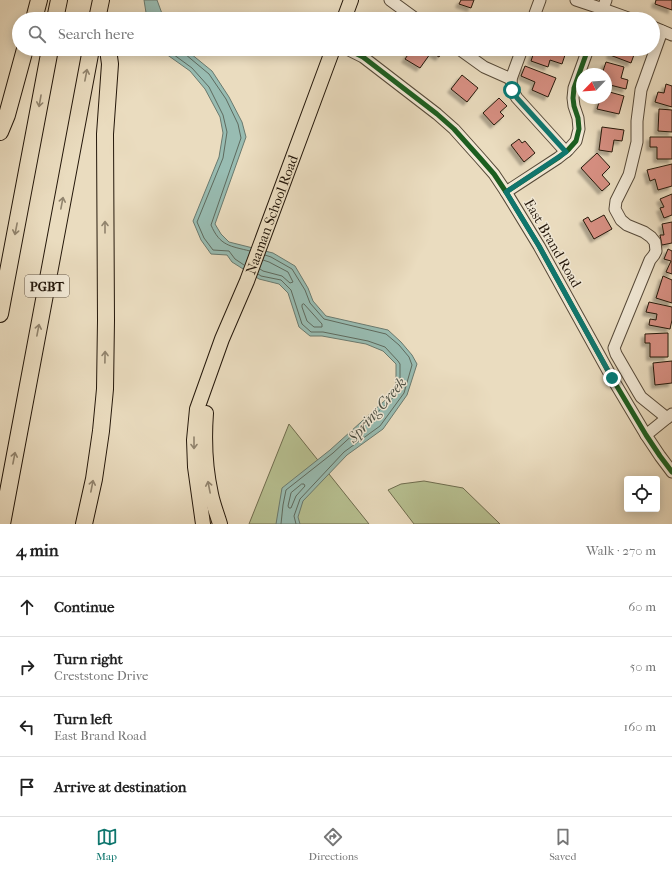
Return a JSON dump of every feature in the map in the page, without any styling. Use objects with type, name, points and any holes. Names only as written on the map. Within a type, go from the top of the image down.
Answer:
[{"type":"highway","points":[[36,12],[39,0]]},
{"type":"highway","points":[[56,12],[59,0]]},
{"type":"highway","points":[[98,12],[100,0]]},
{"type":"highway","points":[[105,0],[106,12]]},
{"type":"highway","points":[[0,132],[7,116],[23,56]]},
{"type":"highway","name":"PGBT","points":[[0,314],[49,56]]},
{"type":"highway","name":"PGBT","points":[[2,524],[90,56]]},
{"type":"highway","points":[[84,524],[94,479],[104,389],[106,320],[105,134],[110,64],[109,56]]},
{"type":"main road","points":[[347,12],[351,0]]},
{"type":"main road","name":"Naaman School Road","points":[[204,524],[195,467],[194,440],[197,409],[222,339],[246,281],[330,56]]},
{"type":"main road","points":[[208,378],[205,430],[207,475],[211,496],[220,524]]},
{"type":"street","points":[[390,0],[406,12]]},
{"type":"street","points":[[536,12],[540,0]]},
{"type":"street","points":[[576,0],[603,9]]},
{"type":"street","name":"East Brand Road","points":[[361,56],[437,114],[454,129],[494,174],[539,246],[612,378],[646,435],[672,472]]},
{"type":"street","points":[[469,56],[484,67],[511,79]]},
{"type":"street","points":[[519,56],[511,79],[512,90],[517,98],[566,152]]},
{"type":"street","points":[[506,192],[566,152],[576,141],[579,129],[573,98],[574,88],[585,56]]},
{"type":"street","points":[[646,435],[670,416],[641,397],[614,348],[650,260],[656,251],[655,242],[644,232],[627,225],[621,220],[616,209],[616,201],[628,175],[637,142],[641,90],[653,56]]},
{"type":"green space","points":[[289,424],[369,524],[249,524]]},
{"type":"green space","points":[[424,481],[463,488],[500,524],[414,524],[388,490],[401,484]]},
{"type":"water","points":[[144,0],[157,0],[161,12],[146,12]]},
{"type":"water","name":"Spring Creek","points":[[169,56],[194,56],[212,71],[229,97],[242,122],[246,137],[215,224],[221,234],[229,242],[273,253],[295,266],[308,288],[313,301],[326,316],[388,330],[401,342],[412,355],[417,364],[407,395],[383,429],[347,455],[303,501],[298,517],[300,524],[276,524],[282,488],[330,450],[391,395],[396,383],[396,364],[383,351],[366,344],[322,336],[310,336],[299,327],[288,293],[279,284],[259,279],[232,262],[227,255],[211,254],[201,240],[193,221],[219,157],[223,133],[220,117],[205,89],[190,71]]},
{"type":"building","points":[[461,0],[474,0],[471,8],[459,4]]},
{"type":"building","points":[[656,0],[672,0],[672,10],[655,4]]},
{"type":"building","points":[[407,56],[429,56],[420,68],[405,59]]},
{"type":"building","points":[[533,56],[565,56],[562,64],[550,60],[548,67],[531,61]]},
{"type":"building","points":[[613,56],[634,56],[631,63]]},
{"type":"building","points":[[606,62],[624,67],[621,78],[628,80],[626,89],[612,86],[612,68],[604,68]]},
{"type":"building","points":[[525,66],[556,78],[548,97],[532,90],[535,82],[521,76]]},
{"type":"building","points":[[462,75],[478,88],[467,102],[451,89]]},
{"type":"building","points":[[666,84],[672,86],[672,107],[655,102],[658,92],[664,93]]},
{"type":"building","points":[[612,93],[624,96],[619,114],[597,109],[598,104],[612,104]]},
{"type":"building","points":[[499,98],[507,106],[500,112],[504,116],[494,125],[483,113]]},
{"type":"building","points":[[659,109],[672,110],[672,132],[658,131]]},
{"type":"building","points":[[602,127],[624,130],[622,141],[614,140],[612,152],[599,150]]},
{"type":"building","points":[[650,137],[672,137],[672,159],[657,159],[657,147],[650,147]]},
{"type":"building","points":[[519,139],[522,143],[525,141],[535,153],[524,162],[511,145]]},
{"type":"building","points":[[597,153],[610,167],[602,175],[610,184],[602,191],[581,168]]},
{"type":"building","points":[[672,164],[672,186],[658,190],[655,179],[650,181],[647,170]]},
{"type":"building","points":[[672,194],[672,215],[664,218],[660,208],[664,207],[660,199]]},
{"type":"building","points":[[604,215],[612,229],[594,239],[583,220],[588,217],[591,222]]},
{"type":"building","points":[[672,222],[672,243],[662,245],[660,235],[664,235],[662,224]]},
{"type":"building","points":[[668,249],[672,251],[672,274],[666,272],[671,261],[664,259]]},
{"type":"building","points":[[663,276],[672,280],[672,303],[656,298]]},
{"type":"building","points":[[649,302],[672,307],[670,329],[649,325],[650,319],[656,320],[657,314],[646,312]]},
{"type":"building","points":[[668,333],[668,357],[650,357],[650,343],[645,343],[645,334]]},
{"type":"building","points":[[672,361],[672,383],[655,385],[653,363]]},
{"type":"cycle path","points":[[361,56],[437,114],[454,129],[494,174],[539,246],[612,378],[646,435],[672,472]]},
{"type":"cycle path","points":[[506,192],[558,158],[576,141],[579,129],[573,98],[574,88],[585,56]]},
{"type":"route","points":[[512,90],[517,98],[566,152],[506,192],[539,246],[612,378]]}]
